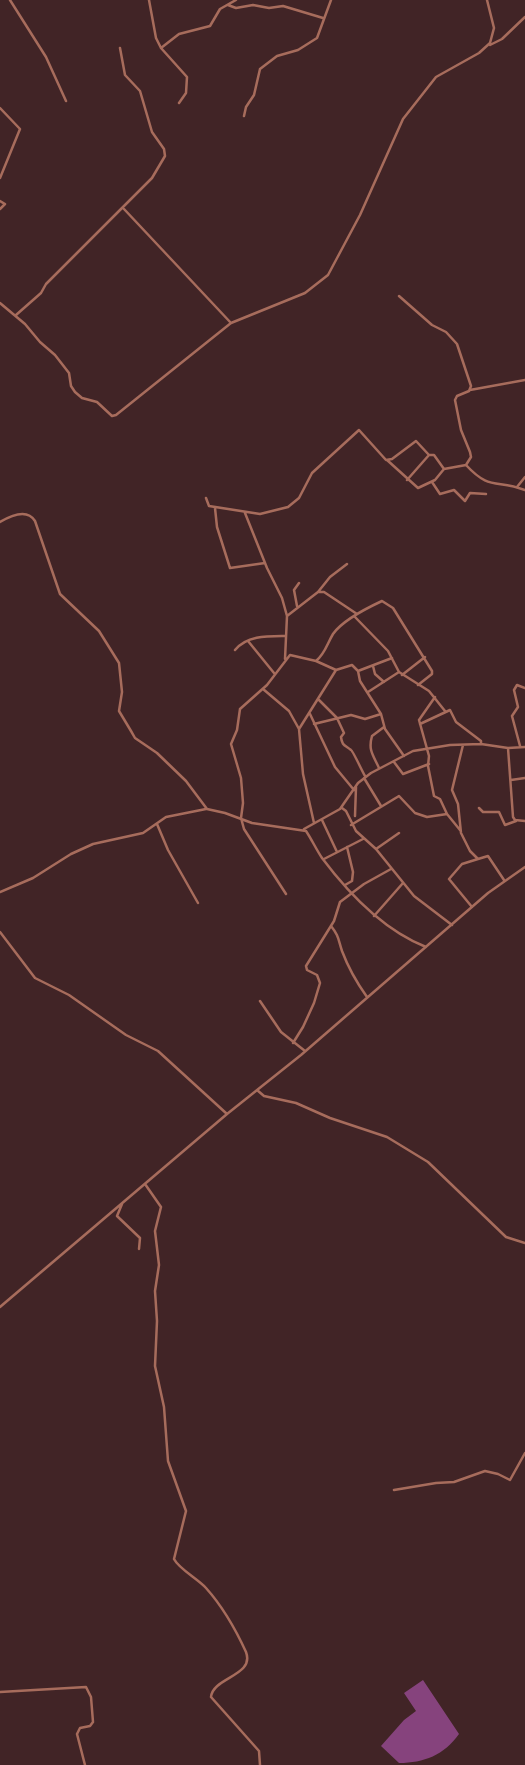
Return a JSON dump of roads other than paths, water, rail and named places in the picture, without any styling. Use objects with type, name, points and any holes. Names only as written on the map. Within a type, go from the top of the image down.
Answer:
[{"type":"street","points":[[10,0],[46,57],[66,101]]},
{"type":"street","points":[[149,0],[156,38],[161,48],[187,77],[186,93],[179,103]]},
{"type":"street","points":[[161,48],[179,34],[210,26],[217,13],[236,0]]},
{"type":"street","points":[[244,116],[246,108],[254,95],[260,69],[277,56],[298,50],[317,38],[331,0]]},
{"type":"street","points":[[486,48],[494,31],[487,0]]},
{"type":"street","points":[[228,6],[236,8],[253,5],[269,8],[283,6],[323,18]]},
{"type":"street","points":[[0,304],[16,315],[68,371],[75,392],[82,398],[97,402],[114,416],[134,403],[187,356],[231,323],[305,293],[328,275],[356,223],[404,119],[436,77],[498,42],[525,17]]},
{"type":"street","points":[[16,315],[41,293],[46,284],[123,209],[159,170],[166,154],[152,132],[140,91],[125,75],[120,48]]},
{"type":"street","points":[[0,108],[20,129],[0,178]]},
{"type":"street","points":[[0,201],[5,204],[0,209]]},
{"type":"street","points":[[123,209],[231,323]]},
{"type":"street","points":[[399,296],[432,325],[446,332],[456,344],[469,378],[469,390]]},
{"type":"street","points":[[206,498],[207,505],[235,509],[245,513],[260,514],[280,510],[299,498],[312,473],[360,430],[406,480],[418,488],[431,482],[444,469],[466,465],[471,457],[461,430],[455,400],[458,396],[469,390],[525,380]]},
{"type":"street","points":[[386,460],[392,459],[416,441],[429,455],[434,455],[444,469]]},
{"type":"street","points":[[406,480],[429,455]]},
{"type":"street","points":[[466,465],[486,482],[525,490]]},
{"type":"street","points":[[517,487],[525,478]]},
{"type":"street","points":[[431,482],[440,494],[454,490],[466,501],[470,493],[486,494]]},
{"type":"street","points":[[216,507],[217,527],[230,568],[265,563]]},
{"type":"street","points":[[245,513],[265,563],[278,586],[287,616],[285,659]]},
{"type":"street","points":[[0,522],[14,515],[32,517],[45,546],[60,594],[99,631],[119,663],[122,692],[120,711],[130,731],[135,738],[157,753],[186,782],[207,809]]},
{"type":"street","points":[[287,616],[297,606],[318,592],[330,577],[347,564]]},
{"type":"street","points":[[297,606],[294,590],[299,584]]},
{"type":"street","points":[[318,592],[324,592],[356,615],[388,651],[401,674],[429,691],[445,711]]},
{"type":"street","points":[[316,661],[322,656],[335,632],[356,615],[382,601],[393,608],[425,657],[432,674],[418,685]]},
{"type":"street","points":[[235,650],[248,641],[261,636],[286,636]]},
{"type":"street","points":[[248,641],[274,673]]},
{"type":"street","points":[[286,894],[246,833],[240,818],[243,803],[242,778],[231,741],[237,730],[240,709],[263,689],[285,659],[292,655],[316,661],[336,670],[352,665],[358,671],[360,681],[381,714],[385,727],[404,756]]},
{"type":"street","points":[[368,692],[401,674],[425,657]]},
{"type":"street","points":[[358,671],[392,658]]},
{"type":"street","points":[[373,666],[375,674],[385,683]]},
{"type":"street","points":[[299,729],[319,700],[336,670]]},
{"type":"street","points":[[520,746],[512,716],[518,707],[514,690],[517,685],[525,688]]},
{"type":"street","points":[[263,689],[289,710],[299,729],[304,774],[314,823]]},
{"type":"street","points":[[435,697],[420,716],[433,794],[441,800],[447,814],[460,831],[470,851],[478,859]]},
{"type":"street","points":[[319,700],[336,718],[344,732],[342,742],[346,748],[352,751],[358,766],[381,806]]},
{"type":"street","points":[[420,724],[450,710],[456,722],[480,739],[481,744]]},
{"type":"street","points":[[310,714],[336,767],[354,790]]},
{"type":"street","points":[[314,724],[354,715],[365,719],[381,714]]},
{"type":"street","points":[[379,768],[370,751],[369,743],[372,736],[385,727]]},
{"type":"street","points":[[0,892],[33,878],[72,854],[93,844],[143,833],[166,817],[207,809],[252,822],[303,829],[342,808],[356,786],[379,768],[413,751],[481,744],[508,748],[525,747]]},
{"type":"street","points":[[460,831],[458,804],[453,794],[452,786],[463,745]]},
{"type":"street","points":[[508,748],[514,818],[517,820]]},
{"type":"street","points":[[393,761],[402,774],[429,764]]},
{"type":"street","points":[[512,780],[525,778]]},
{"type":"street","points":[[355,816],[356,786]]},
{"type":"street","points":[[352,825],[399,796],[415,813],[427,817],[447,814]]},
{"type":"street","points":[[342,808],[346,811],[352,825],[376,849],[390,869],[420,902],[452,925]]},
{"type":"street","points":[[479,808],[483,812],[499,812],[506,826],[517,820],[525,821]]},
{"type":"street","points":[[322,820],[337,852]]},
{"type":"street","points":[[157,824],[172,858],[198,903]]},
{"type":"street","points":[[303,829],[345,885],[374,916],[411,940],[426,947]]},
{"type":"street","points":[[376,849],[399,833]]},
{"type":"street","points":[[324,859],[363,838]]},
{"type":"street","points":[[345,885],[352,879],[347,847]]},
{"type":"street","points":[[472,906],[449,879],[462,864],[488,856],[504,880]]},
{"type":"street","points":[[0,1307],[227,1114],[305,1052],[472,906],[525,866]]},
{"type":"street","points":[[293,1043],[308,1020],[320,983],[317,975],[306,967],[331,926],[338,906],[352,893],[390,869]]},
{"type":"street","points":[[374,916],[403,883]]},
{"type":"street","points":[[331,926],[340,937],[342,951],[352,974],[368,997]]},
{"type":"street","points":[[0,932],[35,978],[70,995],[126,1036],[158,1052],[227,1114]]},
{"type":"street","points":[[260,1001],[281,1032],[305,1052]]},
{"type":"street","points":[[257,1090],[264,1096],[296,1103],[393,1141],[428,1162],[506,1236],[525,1243]]},
{"type":"street","points":[[145,1184],[161,1207],[155,1231],[160,1265],[155,1291],[158,1321],[155,1366],[164,1407],[168,1461],[186,1511],[174,1559],[178,1565],[196,1578],[215,1600],[234,1627],[248,1656],[246,1664],[238,1672],[217,1685],[211,1697],[259,1752],[260,1765]]},
{"type":"street","points":[[122,1202],[117,1216],[140,1238],[139,1249]]},
{"type":"street","points":[[394,1490],[454,1482],[485,1471],[498,1474],[509,1481],[525,1453]]},
{"type":"street","points":[[0,1692],[86,1688],[91,1698],[93,1722],[90,1726],[80,1728],[76,1734],[85,1765]]}]
